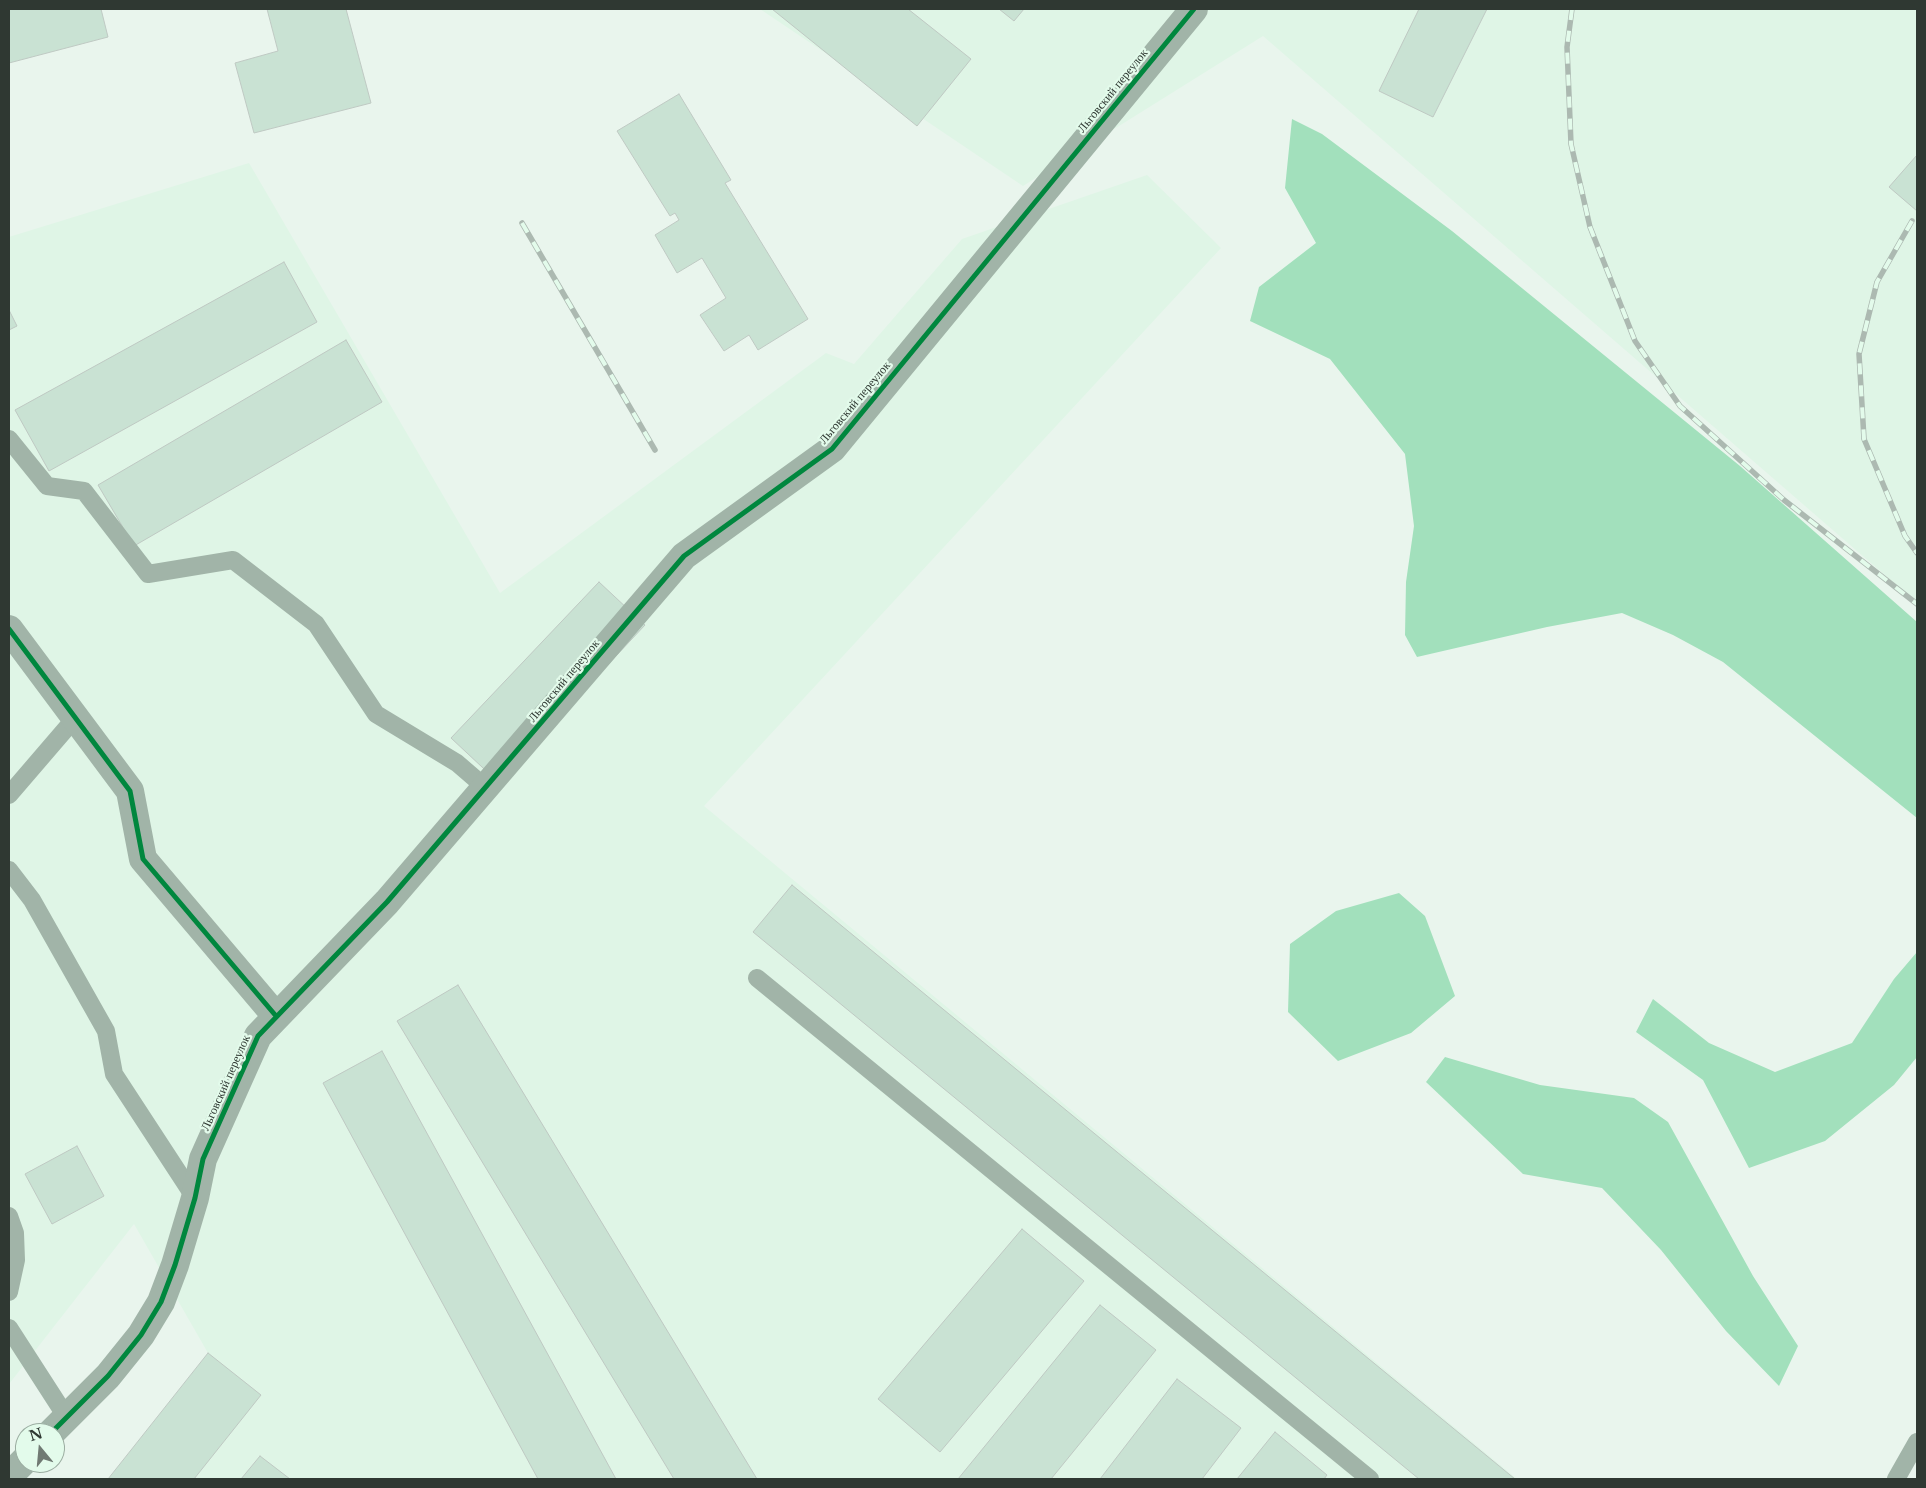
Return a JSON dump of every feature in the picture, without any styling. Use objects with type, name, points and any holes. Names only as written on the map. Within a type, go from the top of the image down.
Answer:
[{"type":"street","name":"Льговский переулок","points":[[61,1423],[108,1376],[146,1326],[161,1302],[176,1265],[195,1198],[203,1159],[258,1036],[387,902],[684,556],[832,449],[1194,9]]},
{"type":"street","points":[[9,629],[130,791],[143,859],[276,1016]]},
{"type":"lane","points":[[9,439],[47,486],[84,491],[148,574],[234,560],[316,624],[376,714],[457,763],[486,788]]},
{"type":"lane","points":[[9,795],[76,717]]},
{"type":"lane","points":[[9,870],[32,900],[106,1031],[114,1074],[195,1198]]},
{"type":"lane","points":[[757,978],[1370,1479]]},
{"type":"lane","points":[[9,1216],[16,1245],[16,1260],[9,1292]]},
{"type":"lane","points":[[9,1328],[58,1423]]},
{"type":"lane","points":[[1896,1479],[1917,1442]]},
{"type":"shaded area","points":[[760,9],[1917,9],[1917,603],[1263,36],[1023,186]]},
{"type":"shaded area","points":[[249,163],[500,593],[826,353],[854,364],[962,239],[1147,175],[1221,248],[704,806],[1517,1479],[111,1479],[208,1353],[134,1224],[9,1384],[9,237]]},
{"type":"green space","points":[[1292,119],[1322,134],[1452,231],[1740,466],[1917,622],[1917,818],[1723,662],[1673,635],[1622,613],[1547,627],[1417,657],[1405,635],[1406,582],[1414,526],[1405,454],[1330,359],[1250,321],[1259,287],[1316,243],[1285,188]]},
{"type":"green space","points":[[1399,893],[1425,916],[1455,996],[1411,1033],[1338,1061],[1288,1012],[1290,944],[1336,911]]},
{"type":"green space","points":[[1917,952],[1917,1057],[1894,1085],[1825,1141],[1749,1168],[1703,1080],[1636,1032],[1653,999],[1709,1043],[1775,1072],[1852,1043],[1894,979]]},
{"type":"green space","points":[[1445,1057],[1540,1085],[1634,1098],[1668,1122],[1753,1276],[1798,1346],[1779,1386],[1726,1331],[1661,1250],[1602,1188],[1523,1174],[1426,1082]]},
{"type":"building","points":[[9,9],[101,9],[108,37],[9,63]]},
{"type":"building","points":[[267,9],[346,9],[371,103],[254,133],[235,63],[278,51]]},
{"type":"building","points":[[772,9],[908,9],[971,59],[917,126]]},
{"type":"building","points":[[999,9],[1024,9],[1014,21]]},
{"type":"building","points":[[1419,9],[1487,9],[1433,117],[1379,91]]},
{"type":"building","points":[[679,94],[731,180],[725,183],[808,319],[758,350],[749,335],[724,351],[700,315],[726,298],[702,258],[677,273],[655,235],[679,220],[675,213],[670,216],[617,131]]},
{"type":"building","points":[[1917,155],[1917,211],[1889,187]]},
{"type":"building","points":[[284,262],[317,322],[49,471],[15,410]]},
{"type":"building","points":[[9,310],[17,326],[9,330]]},
{"type":"building","points":[[346,340],[382,402],[134,546],[98,485]]},
{"type":"building","points":[[599,582],[645,625],[498,782],[451,738]]},
{"type":"building","points":[[792,885],[1515,1479],[1419,1479],[753,932]]},
{"type":"building","points":[[458,985],[757,1479],[674,1479],[397,1021]]},
{"type":"building","points":[[382,1051],[616,1479],[538,1479],[323,1083]]},
{"type":"building","points":[[77,1146],[104,1196],[52,1224],[25,1174]]},
{"type":"building","points":[[1022,1229],[1084,1281],[940,1452],[878,1399]]},
{"type":"building","points":[[1100,1305],[1156,1350],[1051,1479],[958,1479]]},
{"type":"building","points":[[208,1353],[261,1395],[194,1479],[108,1479]]},
{"type":"building","points":[[1177,1379],[1241,1428],[1202,1479],[1100,1479]]},
{"type":"building","points":[[1275,1432],[1327,1475],[1324,1479],[1237,1479]]},
{"type":"building","points":[[260,1456],[290,1479],[241,1479]]},
{"type":"railway","points":[[1572,9],[1567,47],[1571,144],[1590,227],[1635,341],[1680,406],[1784,500],[1917,604]]},
{"type":"railway","points":[[1912,221],[1877,282],[1859,354],[1864,439],[1905,536],[1917,553]]},
{"type":"railway","points":[[522,223],[655,450]]},
{"type":"cycle path","points":[[61,1423],[108,1376],[141,1335],[161,1302],[175,1265],[195,1198],[203,1159],[258,1036],[387,902],[684,556],[832,449],[1194,9]]},
{"type":"cycle path","points":[[9,629],[130,791],[143,859],[276,1016]]}]
